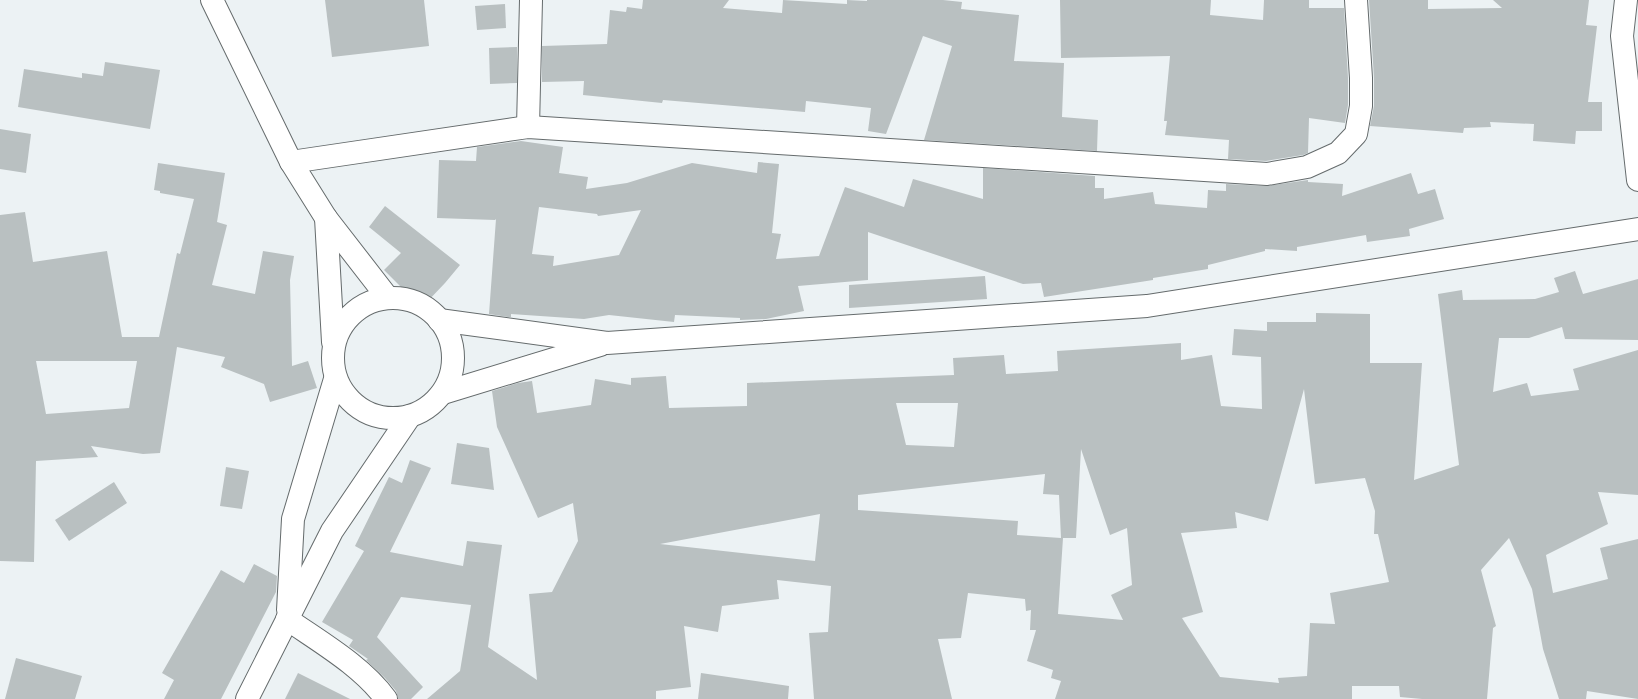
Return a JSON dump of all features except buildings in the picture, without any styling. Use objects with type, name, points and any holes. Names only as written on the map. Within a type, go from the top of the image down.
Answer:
[{"type":"street","points":[[212,0],[291,162],[326,218],[388,298]]},
{"type":"street","points":[[528,127],[531,0]]},
{"type":"street","points":[[291,162],[528,127],[1267,174],[1307,167],[1338,153],[1356,134],[1361,106],[1361,78],[1356,0]]},
{"type":"street","points":[[1626,0],[1622,36],[1638,180]]},
{"type":"street","points":[[326,218],[333,345],[332,362],[335,379],[343,394],[355,406],[370,415],[390,419],[410,416],[428,407],[443,393],[452,374],[454,354],[450,336],[439,320],[425,307],[408,299],[388,298],[370,302],[357,309],[346,319],[338,331],[333,345]]},
{"type":"street","points":[[439,320],[607,343],[1147,306],[1638,228]]},
{"type":"street","points":[[443,393],[607,343]]},
{"type":"street","points":[[287,619],[293,519],[335,379]]},
{"type":"street","points":[[247,699],[332,531],[410,416]]},
{"type":"street","points":[[287,619],[350,664],[386,699]]}]
